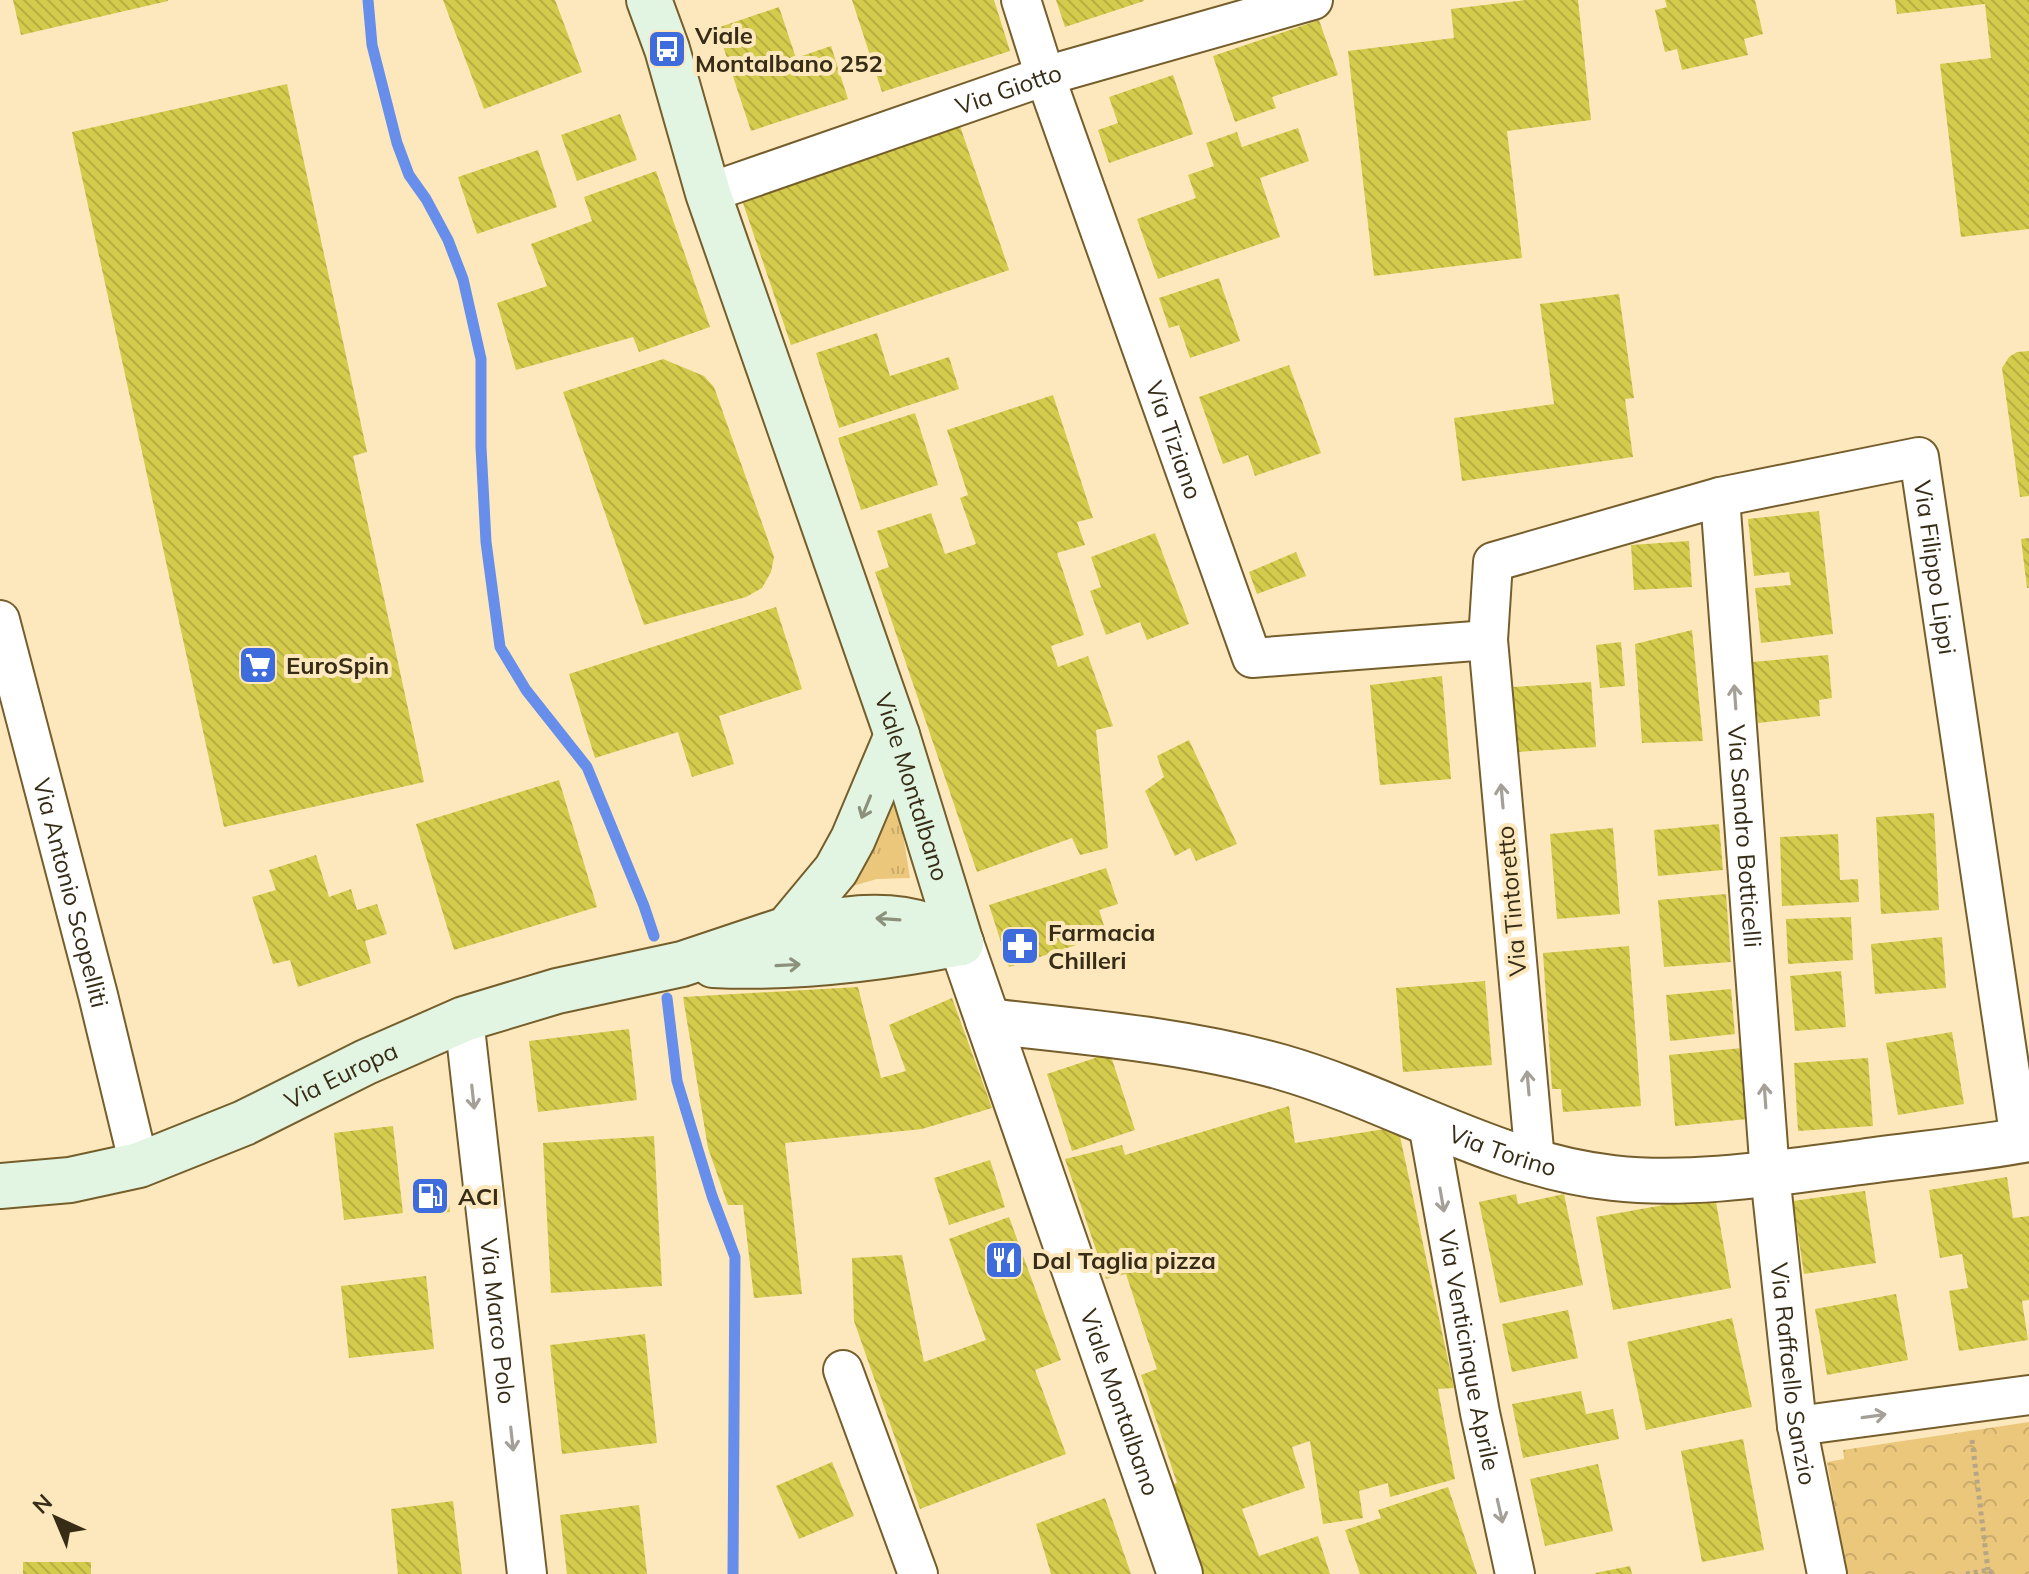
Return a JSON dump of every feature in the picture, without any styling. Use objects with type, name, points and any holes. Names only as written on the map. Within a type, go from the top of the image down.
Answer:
[{"type":"main road","name":"Viale Montalbano","points":[[649,0],[667,49],[708,193],[897,735],[961,943]]},
{"type":"main road","points":[[787,929],[836,870],[853,839],[897,735]]},
{"type":"main road","points":[[682,964],[787,929],[862,917],[900,919],[928,926],[961,943]]},
{"type":"main road","points":[[682,964],[759,967],[817,964],[886,957],[961,943]]},
{"type":"main road","name":"Via Europa","points":[[0,1186],[70,1180],[139,1165],[244,1123],[366,1062],[464,1019],[557,991],[682,964]]},
{"type":"street","name":"Via Tiziano","points":[[1021,0],[1045,76],[1252,658],[1488,640]]},
{"type":"street","name":"Via Giotto","points":[[708,193],[1045,76],[1313,0]]},
{"type":"street","name":"Via Filippo Lippi","points":[[1488,640],[1493,562],[1720,497],[1919,457],[2025,1140]]},
{"type":"street","name":"Via Sandro Botticelli","points":[[1720,497],[1770,1174]]},
{"type":"street","name":"Via Antonio Scopelliti","points":[[0,620],[139,1165]]},
{"type":"street","name":"Via Tintoretto","points":[[1488,640],[1535,1161]]},
{"type":"street","name":"Viale Montalbano","points":[[961,943],[1180,1574]]},
{"type":"street","name":"Via Marco Polo","points":[[464,1019],[527,1574]]},
{"type":"street","name":"Via Torino","points":[[988,1021],[1184,1046],[1281,1067],[1428,1124],[1535,1161],[1611,1178],[1651,1181],[1770,1174],[2025,1140]]},
{"type":"street","name":"Via Venticinque Aprile","points":[[1428,1124],[1480,1413],[1515,1574]]},
{"type":"street","name":"Via Raffaello Sanzio","points":[[1770,1174],[1797,1426],[1827,1574]]},
{"type":"street","points":[[843,1370],[918,1574]]},
{"type":"street","points":[[1797,1426],[2029,1395]]},
{"type":"path","points":[[1966,1574],[1991,1572],[1968,1404]]},
{"type":"green space","points":[[896,791],[910,878],[877,879],[842,889],[866,858]]},
{"type":"green space","points":[[2029,1422],[2029,1574],[1847,1574],[1827,1462],[1844,1459],[1843,1450]]},
{"type":"building","points":[[13,0],[168,0],[168,1],[21,35]]},
{"type":"building","points":[[443,0],[555,0],[582,72],[484,109]]},
{"type":"building","points":[[852,0],[994,0],[1010,51],[882,92]]},
{"type":"building","points":[[1056,0],[1144,0],[1144,1],[1065,27]]},
{"type":"building","points":[[1526,0],[1578,0],[1591,120],[1507,131],[1522,258],[1374,276],[1348,51],[1454,38],[1451,9]]},
{"type":"building","points":[[1665,0],[1755,0],[1763,34],[1744,39],[1748,55],[1682,70],[1677,49],[1665,52],[1655,10],[1667,7]]},
{"type":"building","points":[[1895,0],[2029,0],[2029,229],[1961,237],[1940,64],[1991,58],[1985,4],[1897,14]]},
{"type":"building","points":[[779,7],[796,58],[831,46],[848,99],[751,131],[717,28]]},
{"type":"building","points":[[1319,20],[1338,75],[1272,97],[1276,108],[1235,122],[1213,56]]},
{"type":"building","points":[[1173,75],[1193,134],[1109,163],[1098,130],[1118,123],[1109,97]]},
{"type":"building","points":[[287,84],[367,452],[353,456],[424,782],[224,827],[72,132]]},
{"type":"building","points":[[620,114],[637,160],[577,181],[561,135]]},
{"type":"building","points":[[960,126],[1009,270],[791,345],[742,200]]},
{"type":"building","points":[[1298,128],[1309,161],[1260,178],[1280,237],[1158,279],[1137,219],[1196,198],[1188,175],[1214,166],[1206,143],[1237,132],[1242,147]]},
{"type":"building","points":[[538,150],[557,207],[477,234],[458,177]]},
{"type":"building","points":[[656,171],[710,327],[639,352],[633,337],[516,370],[497,303],[547,286],[531,244],[592,221],[584,197]]},
{"type":"building","points":[[1219,278],[1240,341],[1190,358],[1179,325],[1169,328],[1159,298]]},
{"type":"building","points":[[1619,294],[1634,398],[1625,399],[1633,457],[1462,481],[1454,418],[1554,404],[1540,304]]},
{"type":"building","points":[[877,333],[890,376],[949,357],[959,389],[839,428],[816,353]]},
{"type":"building","points":[[2029,351],[2029,496],[2020,497],[2002,368],[2009,357],[2017,352]]},
{"type":"building","points":[[663,359],[704,376],[714,387],[774,557],[771,572],[762,588],[746,597],[644,625],[563,392]]},
{"type":"building","points":[[1289,365],[1321,453],[1255,476],[1248,455],[1223,464],[1199,397]]},
{"type":"building","points":[[1053,395],[1093,518],[1077,522],[1085,545],[1057,553],[1084,635],[1051,646],[1058,667],[1088,656],[1113,726],[1096,730],[1108,848],[1080,855],[1072,838],[977,872],[875,572],[889,567],[877,531],[931,513],[945,554],[976,544],[960,498],[968,495],[947,430]]},
{"type":"building","points":[[915,413],[938,485],[861,510],[838,438]]},
{"type":"building","points":[[1819,511],[1833,634],[1761,643],[1755,588],[1791,585],[1789,572],[1754,576],[1748,519]]},
{"type":"building","points":[[1155,533],[1189,624],[1147,640],[1140,622],[1106,635],[1090,591],[1101,587],[1091,557]]},
{"type":"building","points":[[2029,538],[2029,588],[2027,588],[2021,539]]},
{"type":"building","points":[[1689,541],[1692,587],[1634,590],[1631,545]]},
{"type":"building","points":[[1296,552],[1306,576],[1257,594],[1249,572]]},
{"type":"building","points":[[776,607],[802,689],[719,716],[734,764],[692,777],[678,732],[595,758],[569,674]]},
{"type":"building","points":[[1692,630],[1703,741],[1642,743],[1635,644]]},
{"type":"building","points":[[1621,642],[1625,686],[1600,688],[1596,645]]},
{"type":"building","points":[[1828,655],[1832,698],[1819,700],[1820,716],[1758,723],[1752,662]]},
{"type":"building","points":[[1442,676],[1451,779],[1380,785],[1370,685]]},
{"type":"building","points":[[1591,682],[1596,747],[1517,752],[1513,687]]},
{"type":"building","points":[[1189,740],[1237,844],[1196,861],[1190,848],[1175,856],[1145,791],[1164,777],[1157,756]]},
{"type":"building","points":[[559,780],[597,907],[454,950],[416,824]]},
{"type":"building","points":[[1934,813],[1939,910],[1881,914],[1876,817]]},
{"type":"building","points":[[1719,824],[1723,870],[1658,876],[1654,830]]},
{"type":"building","points":[[1613,828],[1620,914],[1557,919],[1550,834]]},
{"type":"building","points":[[1838,834],[1840,880],[1858,879],[1859,902],[1782,906],[1780,837]]},
{"type":"building","points":[[316,855],[329,897],[351,889],[357,910],[377,904],[387,934],[365,941],[371,963],[298,987],[290,960],[273,964],[252,897],[276,890],[269,870]]},
{"type":"building","points":[[1106,868],[1118,904],[1099,910],[1107,935],[1009,967],[989,905]]},
{"type":"building","points":[[1726,894],[1731,962],[1664,967],[1658,900]]},
{"type":"building","points":[[1851,917],[1853,960],[1788,964],[1786,919]]},
{"type":"building","points":[[1942,937],[1946,988],[1875,994],[1871,944]]},
{"type":"building","points":[[1629,946],[1641,1106],[1563,1112],[1561,1089],[1552,1089],[1543,953]]},
{"type":"building","points":[[1841,971],[1846,1027],[1795,1031],[1790,976]]},
{"type":"building","points":[[1485,981],[1492,1065],[1403,1072],[1396,988]]},
{"type":"building","points":[[858,987],[881,1078],[906,1071],[889,1025],[952,998],[992,1108],[922,1129],[785,1143],[802,1294],[754,1298],[743,1205],[728,1205],[708,1148],[683,997]]},
{"type":"building","points":[[1731,989],[1735,1034],[1670,1041],[1666,995]]},
{"type":"building","points":[[629,1029],[637,1100],[538,1112],[529,1041]]},
{"type":"building","points":[[1952,1032],[1964,1104],[1898,1115],[1886,1043]]},
{"type":"building","points":[[1742,1048],[1748,1119],[1675,1126],[1669,1055]]},
{"type":"building","points":[[1110,1053],[1135,1130],[1072,1151],[1047,1074]]},
{"type":"building","points":[[1868,1058],[1873,1126],[1798,1131],[1794,1063]]},
{"type":"building","points":[[1289,1106],[1295,1143],[1398,1127],[1454,1388],[1438,1389],[1455,1479],[1390,1497],[1388,1483],[1359,1491],[1363,1518],[1323,1524],[1310,1441],[1292,1447],[1305,1488],[1242,1509],[1259,1556],[1318,1536],[1330,1574],[1195,1574],[1166,1487],[1177,1483],[1141,1375],[1157,1369],[1126,1274],[1106,1279],[1065,1159],[1122,1145],[1125,1155]]},
{"type":"building","points":[[393,1126],[403,1213],[344,1220],[334,1133]]},
{"type":"building","points":[[654,1136],[662,1286],[551,1293],[543,1143]]},
{"type":"building","points":[[990,1160],[1005,1207],[949,1225],[934,1178]]},
{"type":"building","points":[[2007,1177],[2013,1218],[2029,1216],[2029,1300],[2022,1301],[2028,1340],[1959,1351],[1949,1291],[1968,1288],[1962,1254],[1940,1258],[1929,1190]]},
{"type":"building","points":[[446,1180],[450,1212],[422,1215],[419,1183]]},
{"type":"building","points":[[1865,1191],[1876,1263],[1804,1274],[1793,1201]]},
{"type":"building","points":[[1516,1194],[1518,1204],[1564,1194],[1583,1285],[1500,1303],[1479,1202]]},
{"type":"building","points":[[1715,1196],[1731,1288],[1613,1310],[1596,1217]]},
{"type":"building","points":[[1009,1217],[1061,1360],[1035,1370],[1066,1454],[920,1509],[854,1321],[852,1258],[902,1255],[924,1362],[986,1340],[949,1239]]},
{"type":"building","points":[[426,1276],[434,1349],[349,1358],[341,1286]]},
{"type":"building","points":[[1896,1294],[1908,1360],[1827,1375],[1815,1309]]},
{"type":"building","points":[[1568,1310],[1578,1358],[1512,1372],[1502,1324]]},
{"type":"building","points":[[1732,1318],[1752,1407],[1646,1430],[1627,1342]]},
{"type":"building","points":[[645,1334],[657,1443],[562,1454],[550,1345]]},
{"type":"building","points":[[1581,1391],[1586,1414],[1613,1409],[1619,1439],[1523,1458],[1512,1404]]},
{"type":"building","points":[[1743,1439],[1764,1550],[1702,1562],[1681,1451]]},
{"type":"building","points":[[832,1462],[854,1516],[799,1539],[776,1486]]},
{"type":"building","points":[[1598,1464],[1613,1531],[1545,1546],[1530,1479]]},
{"type":"building","points":[[1448,1487],[1477,1574],[1360,1574],[1345,1530],[1381,1518],[1378,1510]]},
{"type":"building","points":[[1105,1498],[1131,1574],[1051,1574],[1036,1524]]},
{"type":"building","points":[[453,1501],[462,1574],[398,1574],[391,1509]]},
{"type":"building","points":[[639,1505],[647,1574],[567,1574],[560,1515]]},
{"type":"building","points":[[23,1562],[91,1562],[91,1574],[23,1574]]},
{"type":"building","points":[[1630,1566],[1632,1574],[1595,1573]]},
{"type":"waterway","points":[[368,0],[372,45],[397,143],[409,175],[448,240],[463,279],[481,359],[481,447],[486,542],[500,647],[526,690],[587,767],[654,936]]},
{"type":"waterway","points":[[667,998],[677,1081],[712,1196],[735,1257],[733,1574]]},
{"type":"place","name":"Viale Montalbano 252","points":[[667,49]]},
{"type":"place","name":"EuroSpin","points":[[258,665]]},
{"type":"place","name":"Farmacia Chilleri","points":[[1020,946]]},
{"type":"place","name":"ACI","points":[[430,1196]]},
{"type":"place","name":"Dal Taglia pizza","points":[[1004,1260]]}]
